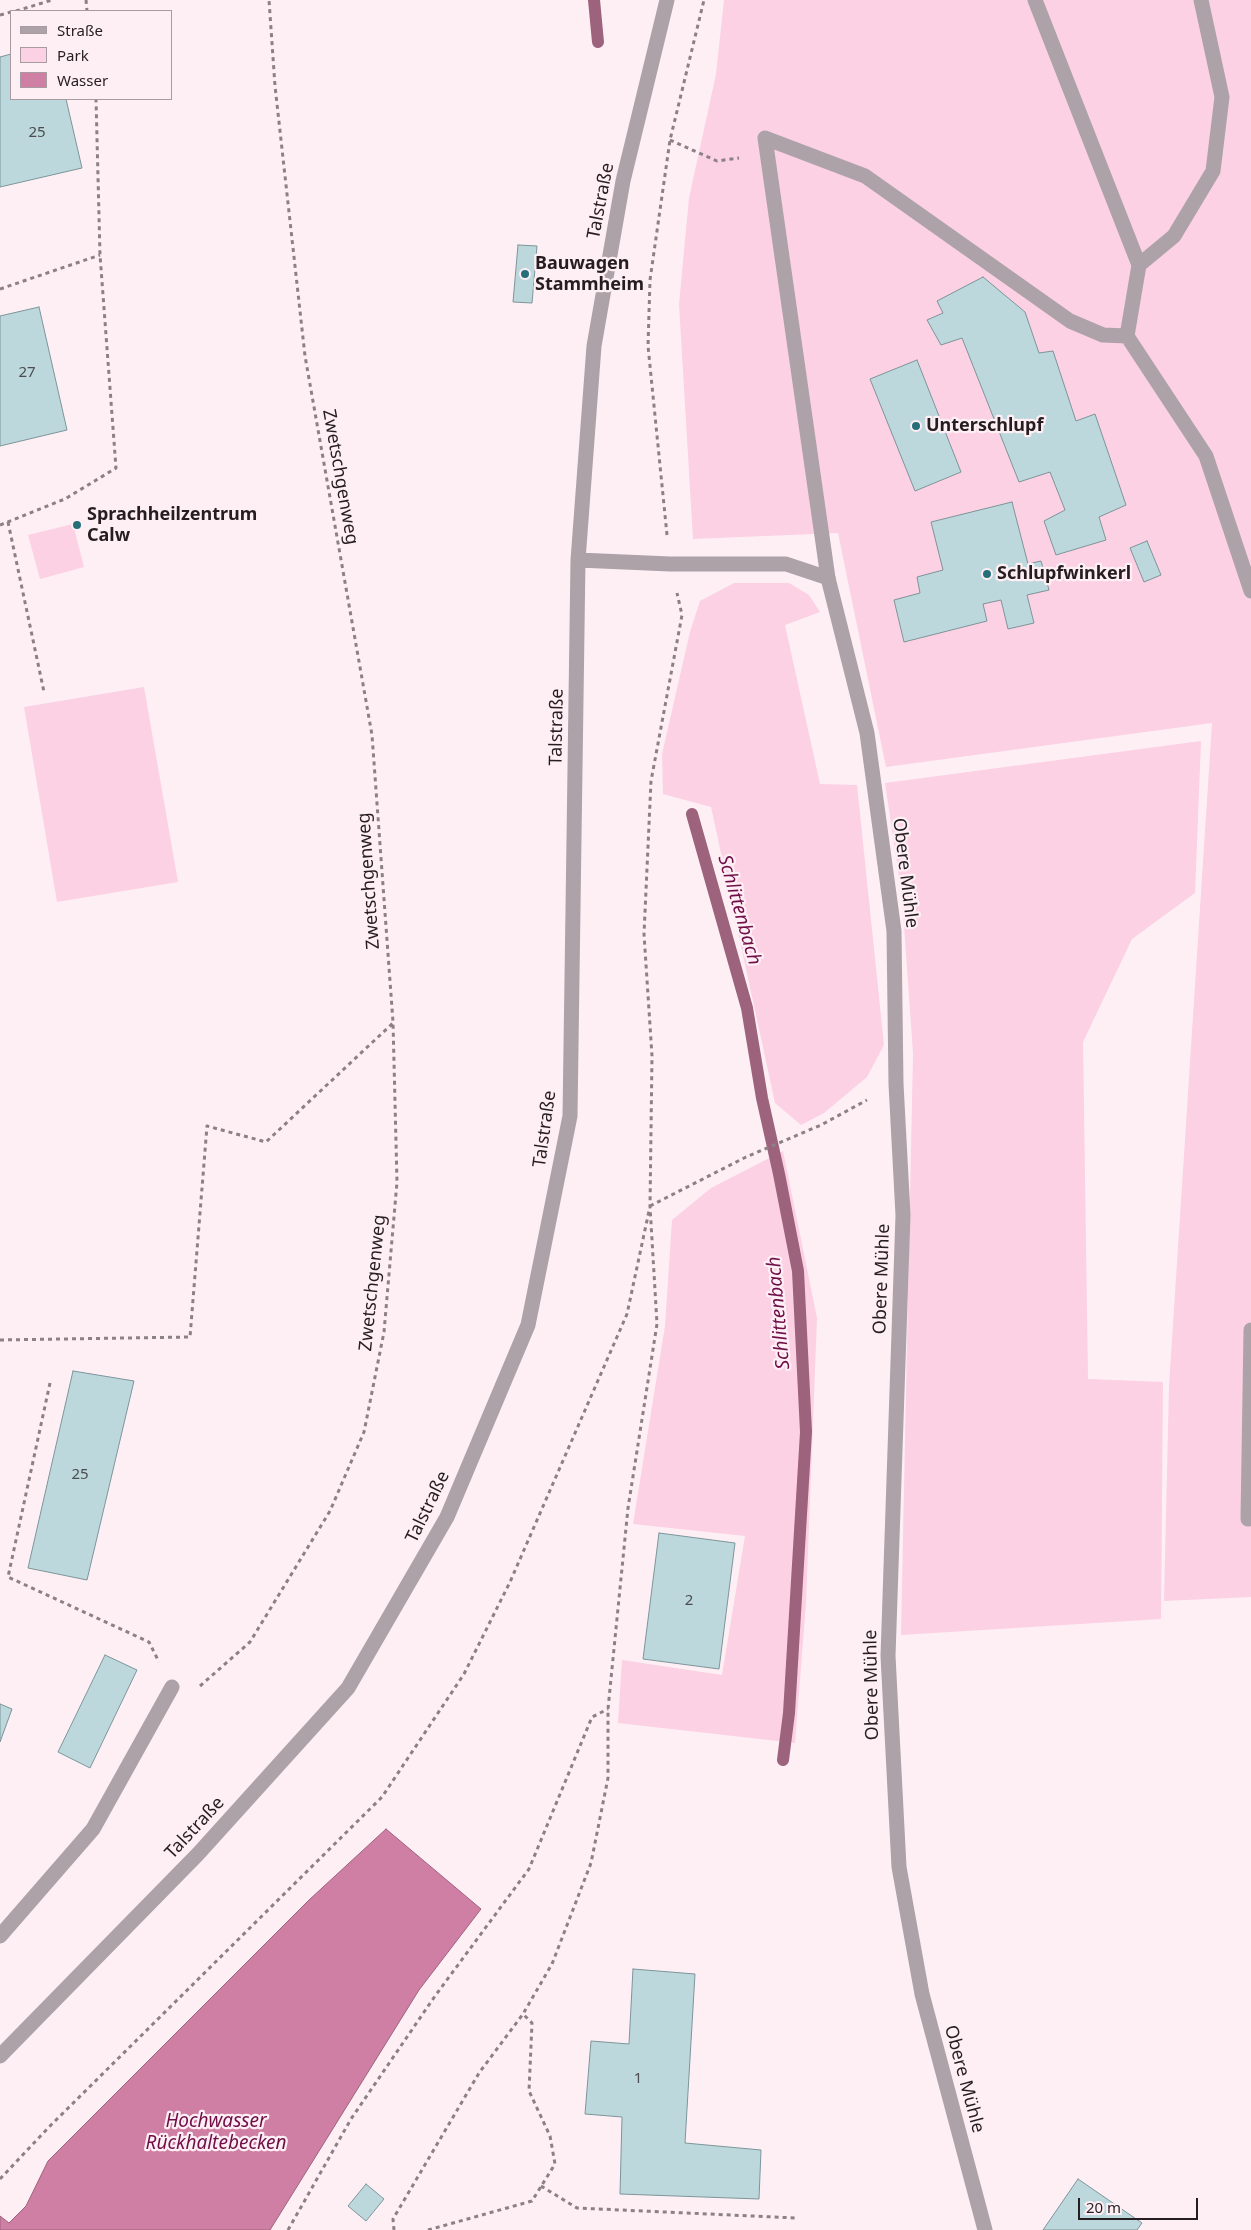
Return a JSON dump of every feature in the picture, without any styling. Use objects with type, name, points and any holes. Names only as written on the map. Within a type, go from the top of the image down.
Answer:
[{"type":"street","name":"Talstraße","points":[[0,2056],[198,1854],[348,1688],[447,1517],[528,1325],[570,1116],[578,560],[594,346],[623,181],[667,0]]},
{"type":"street","points":[[1036,0],[1139,265],[1127,336],[1206,456],[1251,591]]},
{"type":"street","points":[[1139,265],[1174,236],[1213,171],[1222,97],[1201,0]]},
{"type":"street","points":[[768,153],[766,138],[865,176],[1070,320],[1103,335],[1127,336]]},
{"type":"street","name":"Obere Mühle","points":[[768,153],[828,578],[867,733],[894,931],[896,1084],[903,1215],[888,1656],[898,1867],[922,1994],[984,2230]]},
{"type":"street","points":[[578,560],[670,564],[786,564],[828,578]]},
{"type":"street","points":[[1248,1519],[1251,1330]]},
{"type":"street","points":[[0,1936],[93,1829],[172,1687]]},
{"type":"path","points":[[19,10],[52,0]]},
{"type":"path","name":"Zwetschgenweg","points":[[172,1687],[200,1687],[250,1642],[330,1511],[364,1432],[384,1332],[397,1182],[393,1022],[372,735],[305,356],[275,86],[269,0]]},
{"type":"path","points":[[394,2230],[393,2219],[479,2073],[523,2014],[552,1964],[591,1863],[608,1778],[608,1709],[628,1508],[657,1324],[650,1206],[652,1056],[644,934],[651,781],[682,615],[670,564],[648,346],[650,280],[670,140],[704,0]]},
{"type":"path","points":[[0,525],[65,499],[116,468],[100,255],[96,100]]},
{"type":"path","points":[[670,140],[717,161],[768,153]]},
{"type":"path","points":[[0,289],[100,255]]},
{"type":"path","points":[[8,522],[44,692]]},
{"type":"path","points":[[0,1340],[190,1338],[207,1126],[266,1142],[393,1022]]},
{"type":"path","points":[[650,1206],[746,1157],[821,1125],[896,1084]]},
{"type":"path","points":[[0,2179],[382,1797],[459,1682],[510,1582],[627,1314],[650,1206]]},
{"type":"path","points":[[50,1383],[8,1577],[149,1642],[172,1687]]},
{"type":"path","points":[[288,2230],[351,2120],[435,1996],[529,1869],[592,1717],[608,1709]]},
{"type":"path","points":[[428,2230],[532,2200],[555,2164],[550,2136],[529,2091],[532,2023],[523,2014]]},
{"type":"path","points":[[541,2186],[577,2208],[796,2218]]},
{"type":"green space","points":[[724,0],[1251,0],[1251,1597],[1164,1601],[1169,1386],[1212,723],[886,767],[838,533],[693,539],[679,304],[689,198],[716,74]]},
{"type":"green space","points":[[73,524],[84,567],[40,579],[28,535]]},
{"type":"green space","points":[[734,583],[789,583],[809,595],[820,612],[785,625],[820,784],[857,785],[884,1045],[867,1077],[824,1113],[801,1125],[775,1103],[711,807],[663,794],[662,754],[690,632],[700,601]]},
{"type":"green space","points":[[144,687],[178,882],[57,902],[24,707]]},
{"type":"green space","points":[[1201,741],[1195,893],[1132,939],[1083,1042],[1088,1379],[1163,1382],[1161,1619],[901,1635],[913,1053],[902,897],[885,783]]},
{"type":"green space","points":[[783,1151],[817,1318],[806,1603],[795,1743],[618,1723],[622,1660],[722,1675],[745,1536],[633,1524],[665,1326],[672,1220],[711,1188]]},
{"type":"water","name":"Hochwasser Rückhaltebecken","points":[[386,1829],[481,1909],[419,1990],[270,2230],[0,2230],[0,2216],[9,2223],[26,2206],[48,2161],[309,1900]]},
{"type":"building","points":[[10,54],[10,100],[66,100],[82,168],[0,187],[0,57]]},
{"type":"building","name":"Bauwagen Stammheim","points":[[518,245],[537,246],[532,303],[513,302]]},
{"type":"building","points":[[983,277],[1025,312],[1039,353],[1053,351],[1076,421],[1095,414],[1126,505],[1099,517],[1106,540],[1056,555],[1044,521],[1065,510],[1050,472],[1019,482],[962,338],[941,345],[927,320],[943,313],[937,301]]},
{"type":"building","points":[[39,307],[67,430],[0,446],[0,316]]},
{"type":"building","name":"Unterschlupf","points":[[917,360],[961,472],[915,491],[870,379]]},
{"type":"building","name":"Schlupfwinkerl","points":[[1012,502],[1028,564],[1041,561],[1049,590],[1027,595],[1034,623],[1008,629],[1001,600],[983,604],[987,621],[904,642],[894,600],[920,593],[917,577],[943,570],[931,522]]},
{"type":"building","points":[[1147,541],[1161,575],[1144,582],[1130,548]]},
{"type":"building","points":[[73,1371],[134,1381],[87,1580],[28,1568]]},
{"type":"building","points":[[659,1533],[735,1543],[719,1669],[643,1659]]},
{"type":"building","points":[[105,1655],[137,1670],[90,1768],[58,1752]]},
{"type":"building","points":[[0,1704],[12,1709],[0,1742]]},
{"type":"building","points":[[633,1969],[695,1974],[685,2143],[761,2150],[759,2199],[620,2194],[622,2117],[585,2114],[591,2041],[629,2044]]},
{"type":"building","points":[[1078,2179],[1142,2223],[1137,2230],[1043,2230]]},
{"type":"building","points":[[366,2184],[384,2199],[366,2221],[348,2206]]},
{"type":"waterway","name":"Schlittenbach","points":[[594,0],[598,42]]},
{"type":"waterway","name":"Schlittenbach","points":[[692,814],[747,1008],[762,1098],[798,1271],[806,1432],[789,1713],[783,1760]]},
{"type":"place","name":"Bauwagen Stammheim","points":[[525,274]]},
{"type":"place","name":"Unterschlupf","points":[[916,426]]},
{"type":"place","name":"Sprachheilzentrum Calw","points":[[77,525]]},
{"type":"place","name":"Schlupfwinkerl","points":[[987,574]]}]
